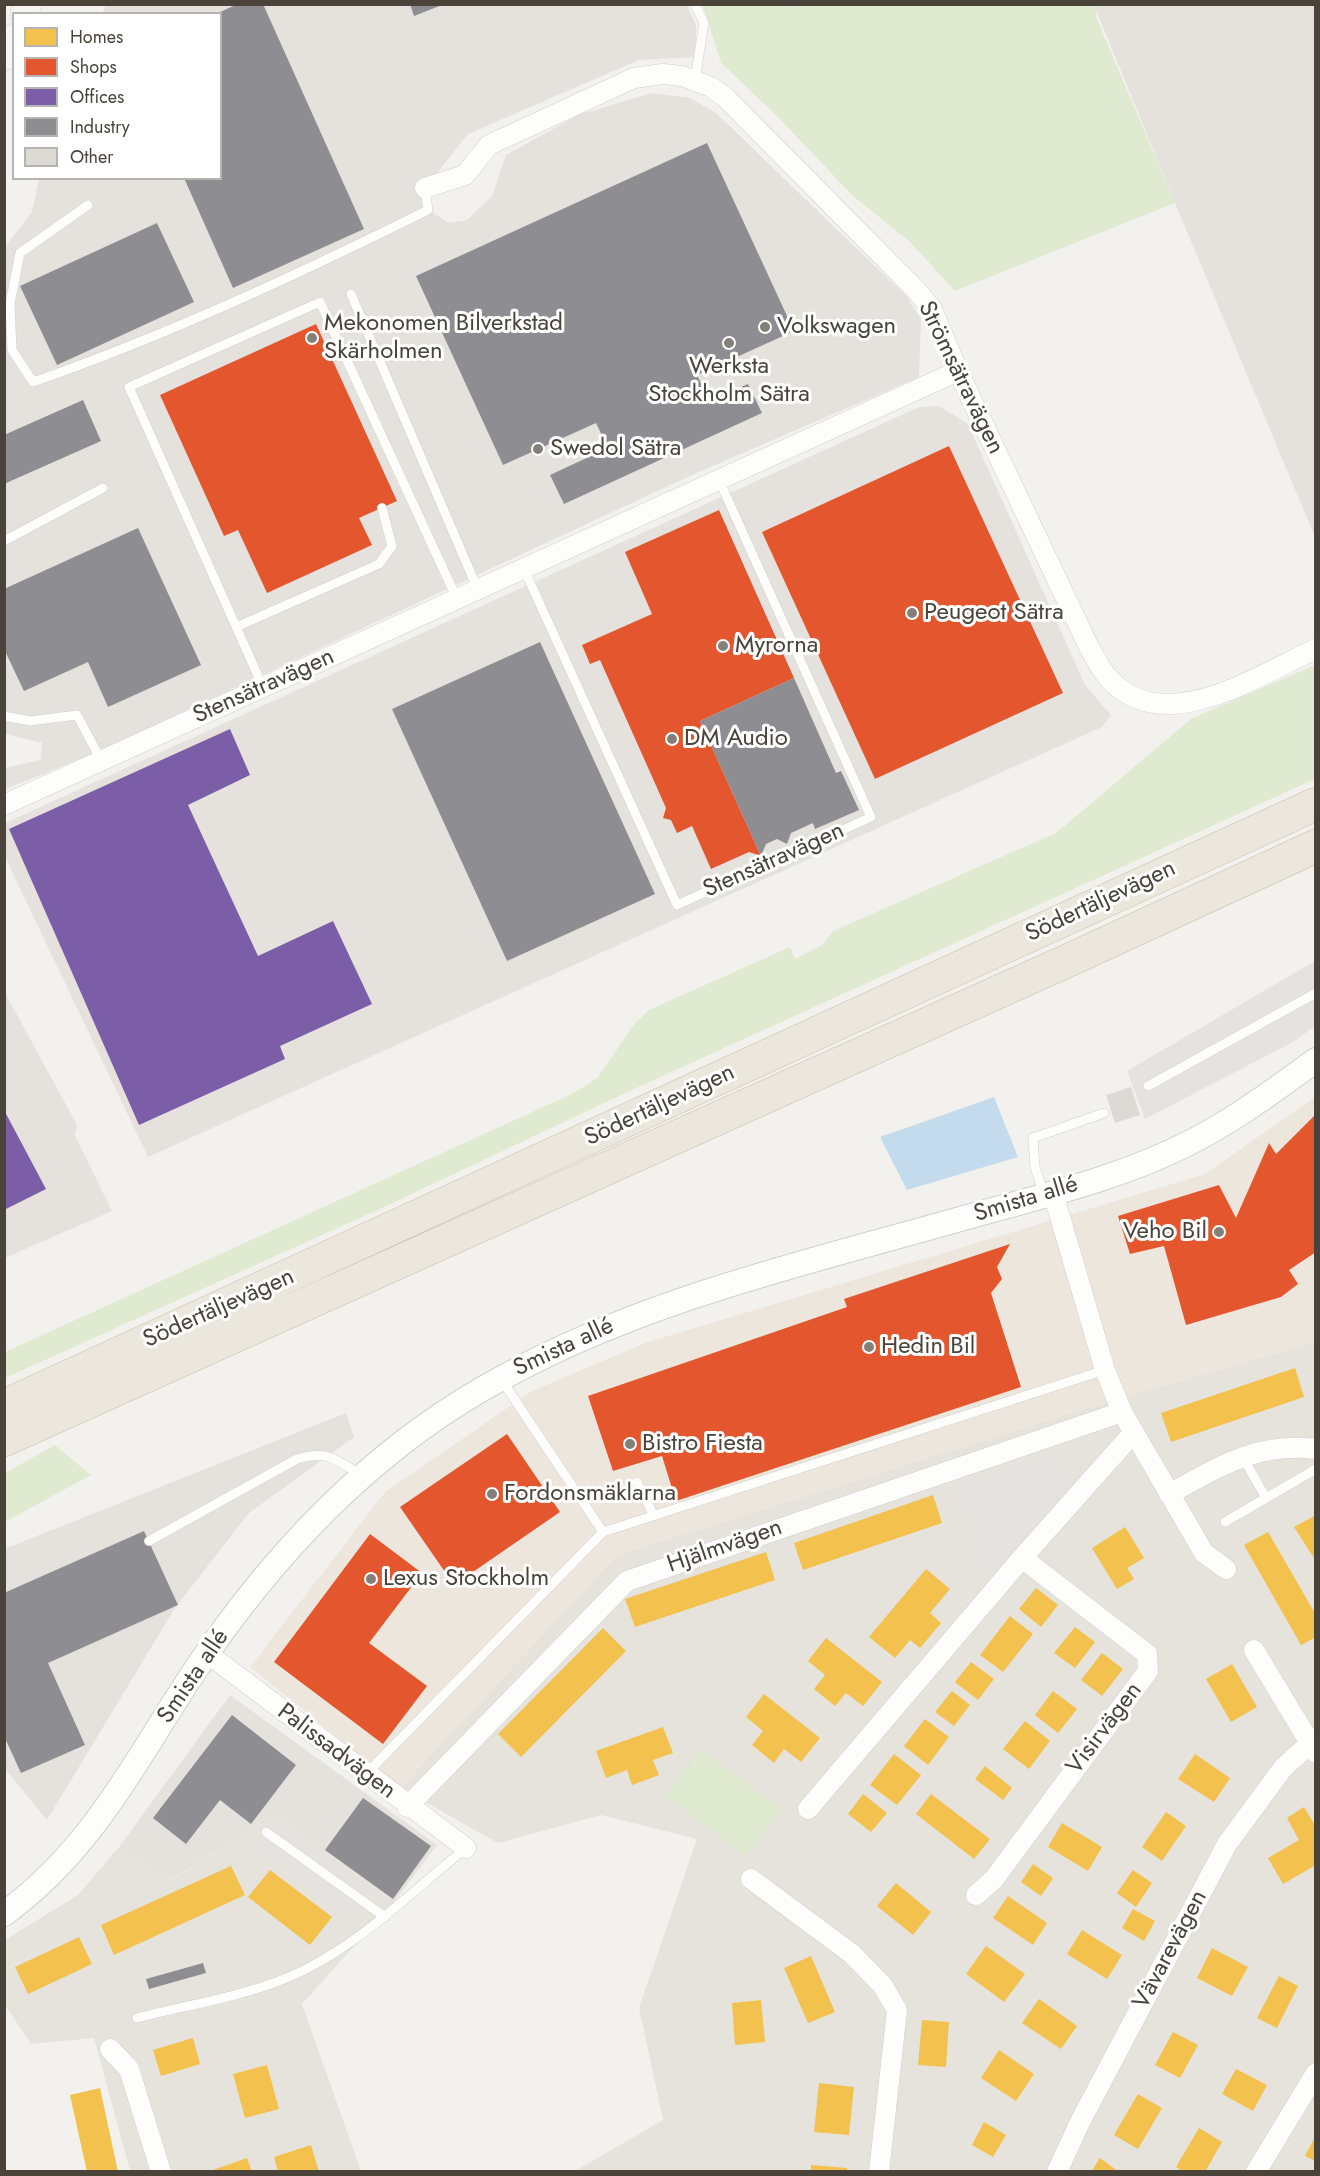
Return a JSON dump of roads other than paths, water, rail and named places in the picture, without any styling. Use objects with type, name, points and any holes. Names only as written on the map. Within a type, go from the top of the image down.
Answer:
[{"type":"highway","name":"Södertäljevägen","points":[[4,1406],[1316,804]]},
{"type":"highway","name":"Södertäljevägen","points":[[4,1440],[1078,956],[1316,846]]},
{"type":"main road","points":[[4,57],[12,41]]},
{"type":"street","name":"Strömsätravägen","points":[[425,188],[465,175],[489,145],[634,78],[663,74],[695,80],[725,97],[916,290],[932,309],[958,371],[1089,647],[1111,681],[1143,702],[1178,705],[1208,698],[1316,649]]},
{"type":"street","name":"Stensätravägen","points":[[4,805],[958,371]]},
{"type":"street","name":"Smista allé","points":[[4,1914],[59,1869],[118,1793],[207,1653],[284,1552],[361,1475],[425,1427],[501,1378],[625,1320],[831,1255],[1048,1194],[1137,1166],[1194,1140],[1268,1094],[1316,1060]]},
{"type":"street","points":[[1048,1194],[1105,1370],[1122,1412],[1204,1553],[1226,1569]]},
{"type":"street","name":"Hjälmvägen","points":[[407,1807],[627,1581],[1122,1412]]},
{"type":"street","points":[[808,1809],[1022,1558],[1134,1432]]},
{"type":"street","points":[[1169,1494],[1242,1455],[1272,1449],[1316,1449]]},
{"type":"street","name":"Visirvägen","points":[[976,1895],[994,1879],[1148,1671],[1147,1654],[1022,1558]]},
{"type":"street","points":[[1254,1650],[1314,1746]]},
{"type":"street","name":"Palissadvägen","points":[[207,1653],[407,1807],[466,1848]]},
{"type":"street","name":"Vävarevägen","points":[[1058,2172],[1080,2122],[1227,1844],[1283,1768],[1314,1746]]},
{"type":"street","points":[[751,1879],[852,1954],[883,1986],[897,2010],[879,2172]]},
{"type":"street","points":[[110,2049],[129,2069],[161,2172]]},
{"type":"street","points":[[1256,2172],[1316,2073]]},
{"type":"lane","points":[[695,4],[704,23],[695,80]]},
{"type":"lane","points":[[88,205],[20,254],[10,304],[12,350],[33,382],[113,354],[386,231],[428,210],[425,188]]},
{"type":"lane","points":[[351,294],[478,591]]},
{"type":"lane","points":[[263,687],[129,387],[320,302],[457,600]]},
{"type":"lane","name":"Stensätravägen","points":[[524,569],[677,905],[871,817],[719,480]]},
{"type":"lane","points":[[4,541],[103,488]]},
{"type":"lane","points":[[236,627],[379,564],[392,546],[382,508]]},
{"type":"lane","points":[[4,716],[30,721],[77,715],[101,760]]},
{"type":"lane","points":[[1148,1086],[1316,993]]},
{"type":"lane","points":[[1048,1194],[1035,1167],[1033,1138],[1104,1113]]},
{"type":"lane","points":[[366,1774],[603,1532],[1105,1370]]},
{"type":"lane","points":[[501,1378],[603,1532]]},
{"type":"lane","points":[[149,1541],[297,1459],[312,1455],[335,1458],[361,1475]]},
{"type":"lane","points":[[1242,1455],[1266,1498]]},
{"type":"lane","points":[[1225,1522],[1316,1469]]},
{"type":"lane","points":[[637,1482],[654,1516]]},
{"type":"lane","points":[[266,1832],[386,1917]]},
{"type":"lane","points":[[137,2018],[280,1980],[313,1965],[386,1917],[466,1848]]},
{"type":"water","points":[[994,1097],[1018,1157],[907,1190],[880,1137]]},
{"type":"place","name":"Volkswagen","points":[[765,327]]},
{"type":"place","name":"Mekonomen Bilverkstad Skärholmen","points":[[312,338]]},
{"type":"place","name":"Werksta Stockholm Sätra","points":[[729,343]]},
{"type":"place","name":"Swedol Sätra","points":[[538,449]]},
{"type":"place","name":"Peugeot Sätra","points":[[912,613]]},
{"type":"place","name":"Myrorna","points":[[723,646]]},
{"type":"place","name":"DM Audio","points":[[672,739]]},
{"type":"place","name":"Veho Bil","points":[[1219,1232]]},
{"type":"place","name":"Hedin Bil","points":[[869,1347]]},
{"type":"place","name":"Bistro Fiesta","points":[[630,1444]]},
{"type":"place","name":"Fordonsmäklarna","points":[[492,1494]]},
{"type":"place","name":"Lexus Stockholm","points":[[371,1579]]}]
